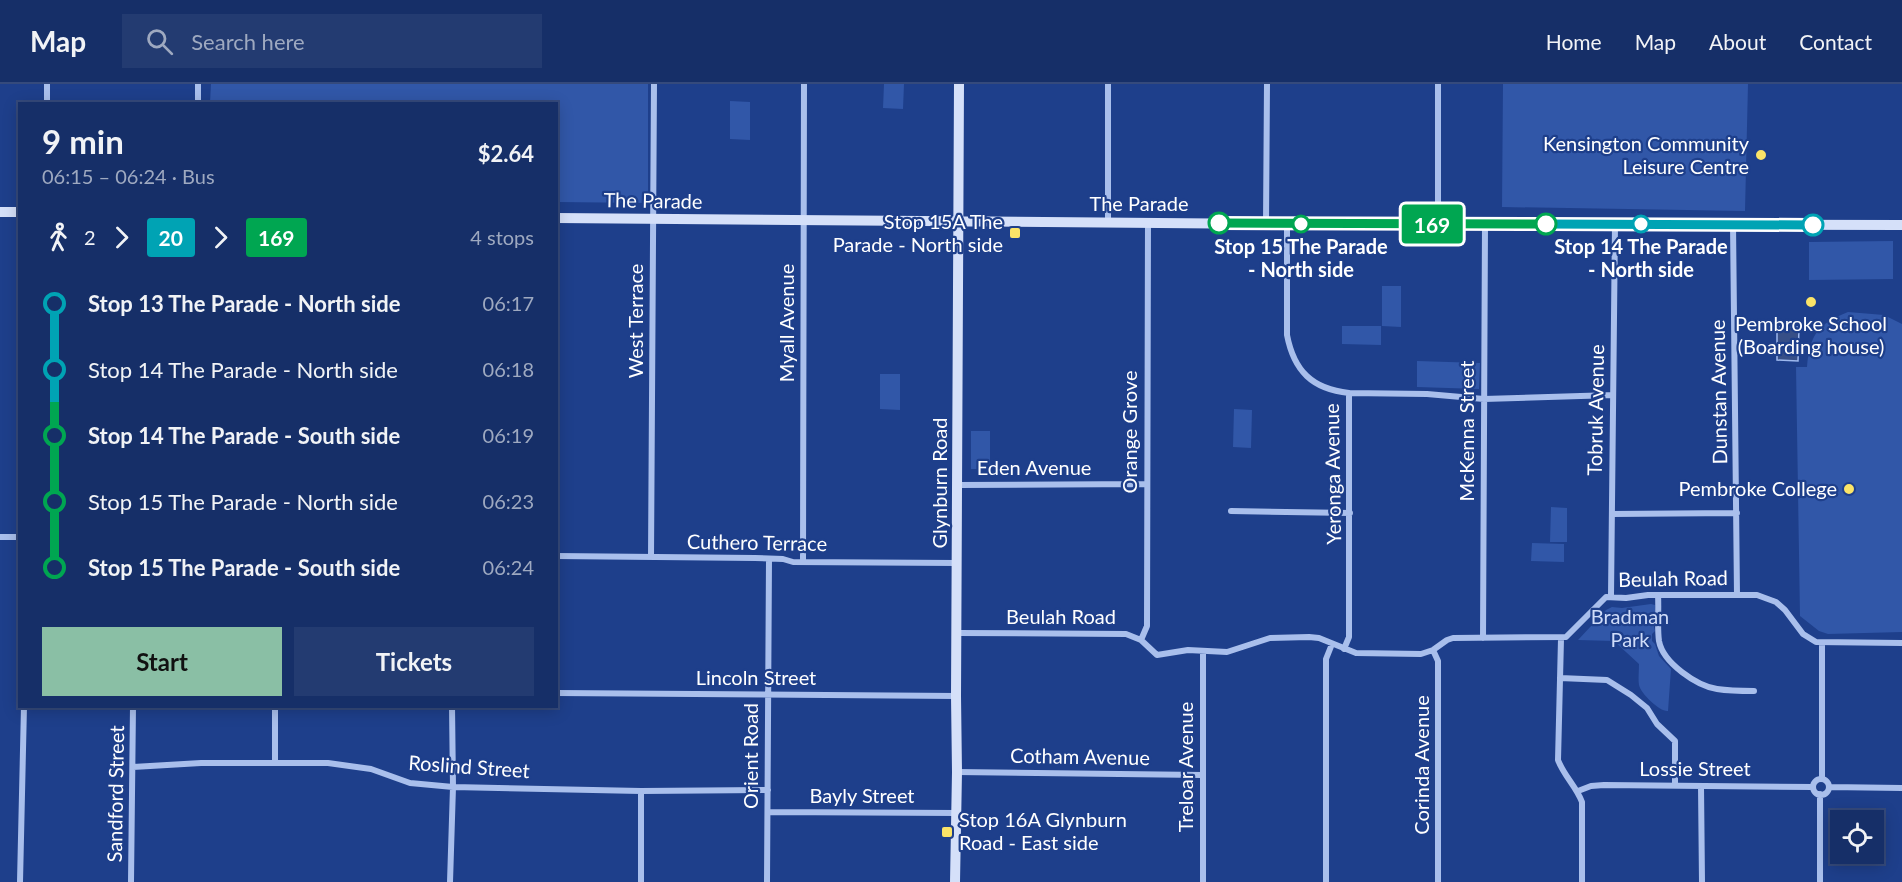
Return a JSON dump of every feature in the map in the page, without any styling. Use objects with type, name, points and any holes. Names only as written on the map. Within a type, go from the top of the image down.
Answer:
[{"type":"main road","name":"Glynburn Road","points":[[955,882],[959,84]]},
{"type":"main road","points":[[0,212],[18,212]]},
{"type":"main road","name":"The Parade","points":[[558,218],[1287,224],[1902,225]]},
{"type":"street","points":[[47,84],[47,102]]},
{"type":"street","points":[[198,84],[198,102]]},
{"type":"street","name":"West Terrace","points":[[651,557],[654,84]]},
{"type":"street","name":"Myall Avenue","points":[[803,562],[804,84]]},
{"type":"street","points":[[1108,84],[1108,222]]},
{"type":"street","points":[[1266,223],[1267,84]]},
{"type":"street","points":[[1438,84],[1438,224]]},
{"type":"street","name":"Orange Grove","points":[[1141,640],[1147,626],[1148,222]]},
{"type":"street","name":"Yeronga Avenue","points":[[1287,224],[1287,335],[1290,352],[1298,368],[1311,379],[1338,392],[1349,393],[1349,637],[1344,649]]},
{"type":"street","name":"McKenna Street","points":[[1483,638],[1485,224]]},
{"type":"street","name":"Dunstan Avenue","points":[[1733,224],[1737,594]]},
{"type":"street","name":"Tobruk Avenue","points":[[1611,596],[1615,225]]},
{"type":"street","points":[[1349,393],[1427,394],[1484,399],[1613,395]]},
{"type":"street","name":"Eden Avenue","points":[[957,485],[1146,484]]},
{"type":"street","points":[[1231,511],[1350,513]]},
{"type":"street","points":[[1612,514],[1737,513]]},
{"type":"street","points":[[0,537],[18,537]]},
{"type":"street","name":"Cuthero Terrace","points":[[558,556],[769,558],[803,562],[957,562]]},
{"type":"street","name":"Orient Road","points":[[767,882],[769,558]]},
{"type":"street","name":"Beulah Road","points":[[957,633],[1126,634],[1141,640],[1157,655],[1188,650],[1233,651],[1270,638],[1309,637],[1318,638],[1356,654],[1421,654],[1453,638],[1561,639],[1570,634],[1611,596],[1626,598],[1658,595],[1737,594],[1757,595],[1776,602],[1803,634],[1822,643]]},
{"type":"street","points":[[1658,595],[1659,641],[1672,664],[1715,689],[1754,691]]},
{"type":"street","points":[[1561,639],[1557,760],[1568,780],[1578,790],[1582,802],[1582,882]]},
{"type":"street","points":[[1822,779],[1822,643],[1902,643]]},
{"type":"street","points":[[1326,882],[1326,659],[1332,644]]},
{"type":"street","name":"Corinda Avenue","points":[[1433,650],[1438,661],[1438,882]]},
{"type":"street","name":"Treloar Avenue","points":[[1203,652],[1203,882]]},
{"type":"street","points":[[1560,678],[1606,680],[1647,708],[1657,724],[1675,741],[1675,785]]},
{"type":"street","name":"Lincoln Street","points":[[558,693],[956,696]]},
{"type":"street","points":[[20,882],[24,708]]},
{"type":"street","name":"Sandford Street","points":[[131,882],[133,708]]},
{"type":"street","points":[[275,708],[275,762]]},
{"type":"street","points":[[450,882],[453,787],[452,708]]},
{"type":"street","name":"Roslind Street","points":[[133,767],[275,762],[328,763],[371,769],[410,783],[453,787],[641,791],[768,790]]},
{"type":"street","name":"Cotham Avenue","points":[[957,772],[1202,775]]},
{"type":"street","points":[[1822,779],[1817,780],[1814,787],[1815,792],[1825,793],[1829,787]]},
{"type":"street","points":[[1822,779],[1829,787]]},
{"type":"street","name":"Lossie Street","points":[[1578,790],[1591,786],[1814,787]]},
{"type":"street","points":[[1701,786],[1702,882]]},
{"type":"street","points":[[1829,787],[1902,788]]},
{"type":"street","points":[[641,791],[641,882]]},
{"type":"street","points":[[1820,794],[1820,882]]},
{"type":"street","name":"Bayly Street","points":[[768,812],[957,813]]},
{"type":"green space","points":[[211,84],[648,84],[648,203],[558,202],[558,102],[210,102]]},
{"type":"green space","points":[[884,84],[904,84],[903,109],[883,108]]},
{"type":"green space","points":[[1503,84],[1748,84],[1745,211],[1502,207]]},
{"type":"green space","points":[[730,101],[750,102],[750,140],[730,139]]},
{"type":"green space","points":[[1893,241],[1893,279],[1809,280],[1809,242]]},
{"type":"green space","points":[[1382,286],[1401,286],[1401,327],[1382,326]]},
{"type":"green space","name":"Pembroke College","points":[[1848,312],[1884,315],[1902,324],[1902,632],[1828,634],[1819,631],[1800,616],[1796,367],[1807,367],[1810,346],[1817,332],[1829,321]]},
{"type":"green space","points":[[1342,326],[1381,326],[1381,345],[1342,344]]},
{"type":"green space","points":[[1417,361],[1480,363],[1479,389],[1417,387]]},
{"type":"green space","points":[[880,374],[900,374],[900,410],[880,409]]},
{"type":"green space","points":[[1234,409],[1252,410],[1251,448],[1233,447]]},
{"type":"green space","points":[[971,431],[990,431],[990,469],[971,469]]},
{"type":"green space","points":[[1551,507],[1567,508],[1567,542],[1550,542]]},
{"type":"green space","points":[[1532,543],[1564,544],[1564,562],[1531,561]]},
{"type":"green space","name":"Bradman Park","points":[[1655,605],[1655,615],[1652,619],[1655,631],[1652,634],[1652,641],[1659,656],[1671,669],[1668,711],[1656,706],[1643,693],[1639,685],[1639,664],[1614,641],[1578,640],[1606,610],[1612,607]]},
{"type":"shaded area","points":[[1777,327],[1799,327],[1798,361],[1777,360]]},
{"type":"bus line","name":"169","points":[[1219,223],[1546,224]]},
{"type":"bus line","name":"20","points":[[1546,224],[1813,225]]},
{"type":"place","name":"Kensington Community Leisure Centre","points":[[1761,155]]},
{"type":"place","name":"Stop 15 The Parade - North side","points":[[1301,224]]},
{"type":"place","name":"Stop 14 The Parade - North side","points":[[1641,224]]},
{"type":"place","name":"Stop 15A The Parade - North side","points":[[1015,233]]},
{"type":"place","name":"Pembroke School (Boarding house)","points":[[1811,302]]},
{"type":"place","name":"Pembroke College","points":[[1849,489]]},
{"type":"place","name":"Stop 16A Glynburn Road - East side","points":[[947,832]]}]
